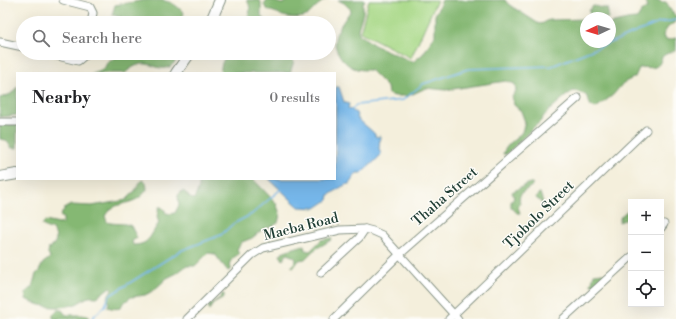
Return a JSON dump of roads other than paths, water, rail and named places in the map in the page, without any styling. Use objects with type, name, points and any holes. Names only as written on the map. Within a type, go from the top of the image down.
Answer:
[{"type":"main road","points":[[213,16],[220,0]]},
{"type":"main road","points":[[177,72],[185,60]]},
{"type":"main road","points":[[0,177],[16,174]]},
{"type":"street","points":[[62,0],[90,7],[93,13],[92,16]]},
{"type":"street","points":[[0,42],[16,46]]},
{"type":"street","name":"Thaha Street","points":[[334,319],[400,254],[578,98]]},
{"type":"street","points":[[0,122],[16,122]]},
{"type":"street","name":"Tjobolo Street","points":[[454,318],[646,130]]},
{"type":"street","points":[[321,274],[359,238],[365,229]]},
{"type":"street","name":"Maeba Road","points":[[187,319],[252,255],[263,248],[340,230],[365,229],[382,235],[454,318]]},
{"type":"street","points":[[563,319],[628,260]]},
{"type":"water","points":[[336,87],[339,87],[344,102],[349,104],[348,108],[356,113],[358,119],[374,133],[376,137],[380,136],[379,149],[381,154],[362,173],[357,173],[349,184],[341,187],[329,195],[328,200],[316,208],[299,207],[270,180],[336,180]]},
{"type":"waterway","points":[[351,111],[356,105],[403,100],[423,84],[468,69],[552,66],[659,23],[676,20]]},
{"type":"waterway","points":[[92,319],[105,306],[109,296],[180,251],[221,235],[233,224],[252,214],[281,189]]}]
